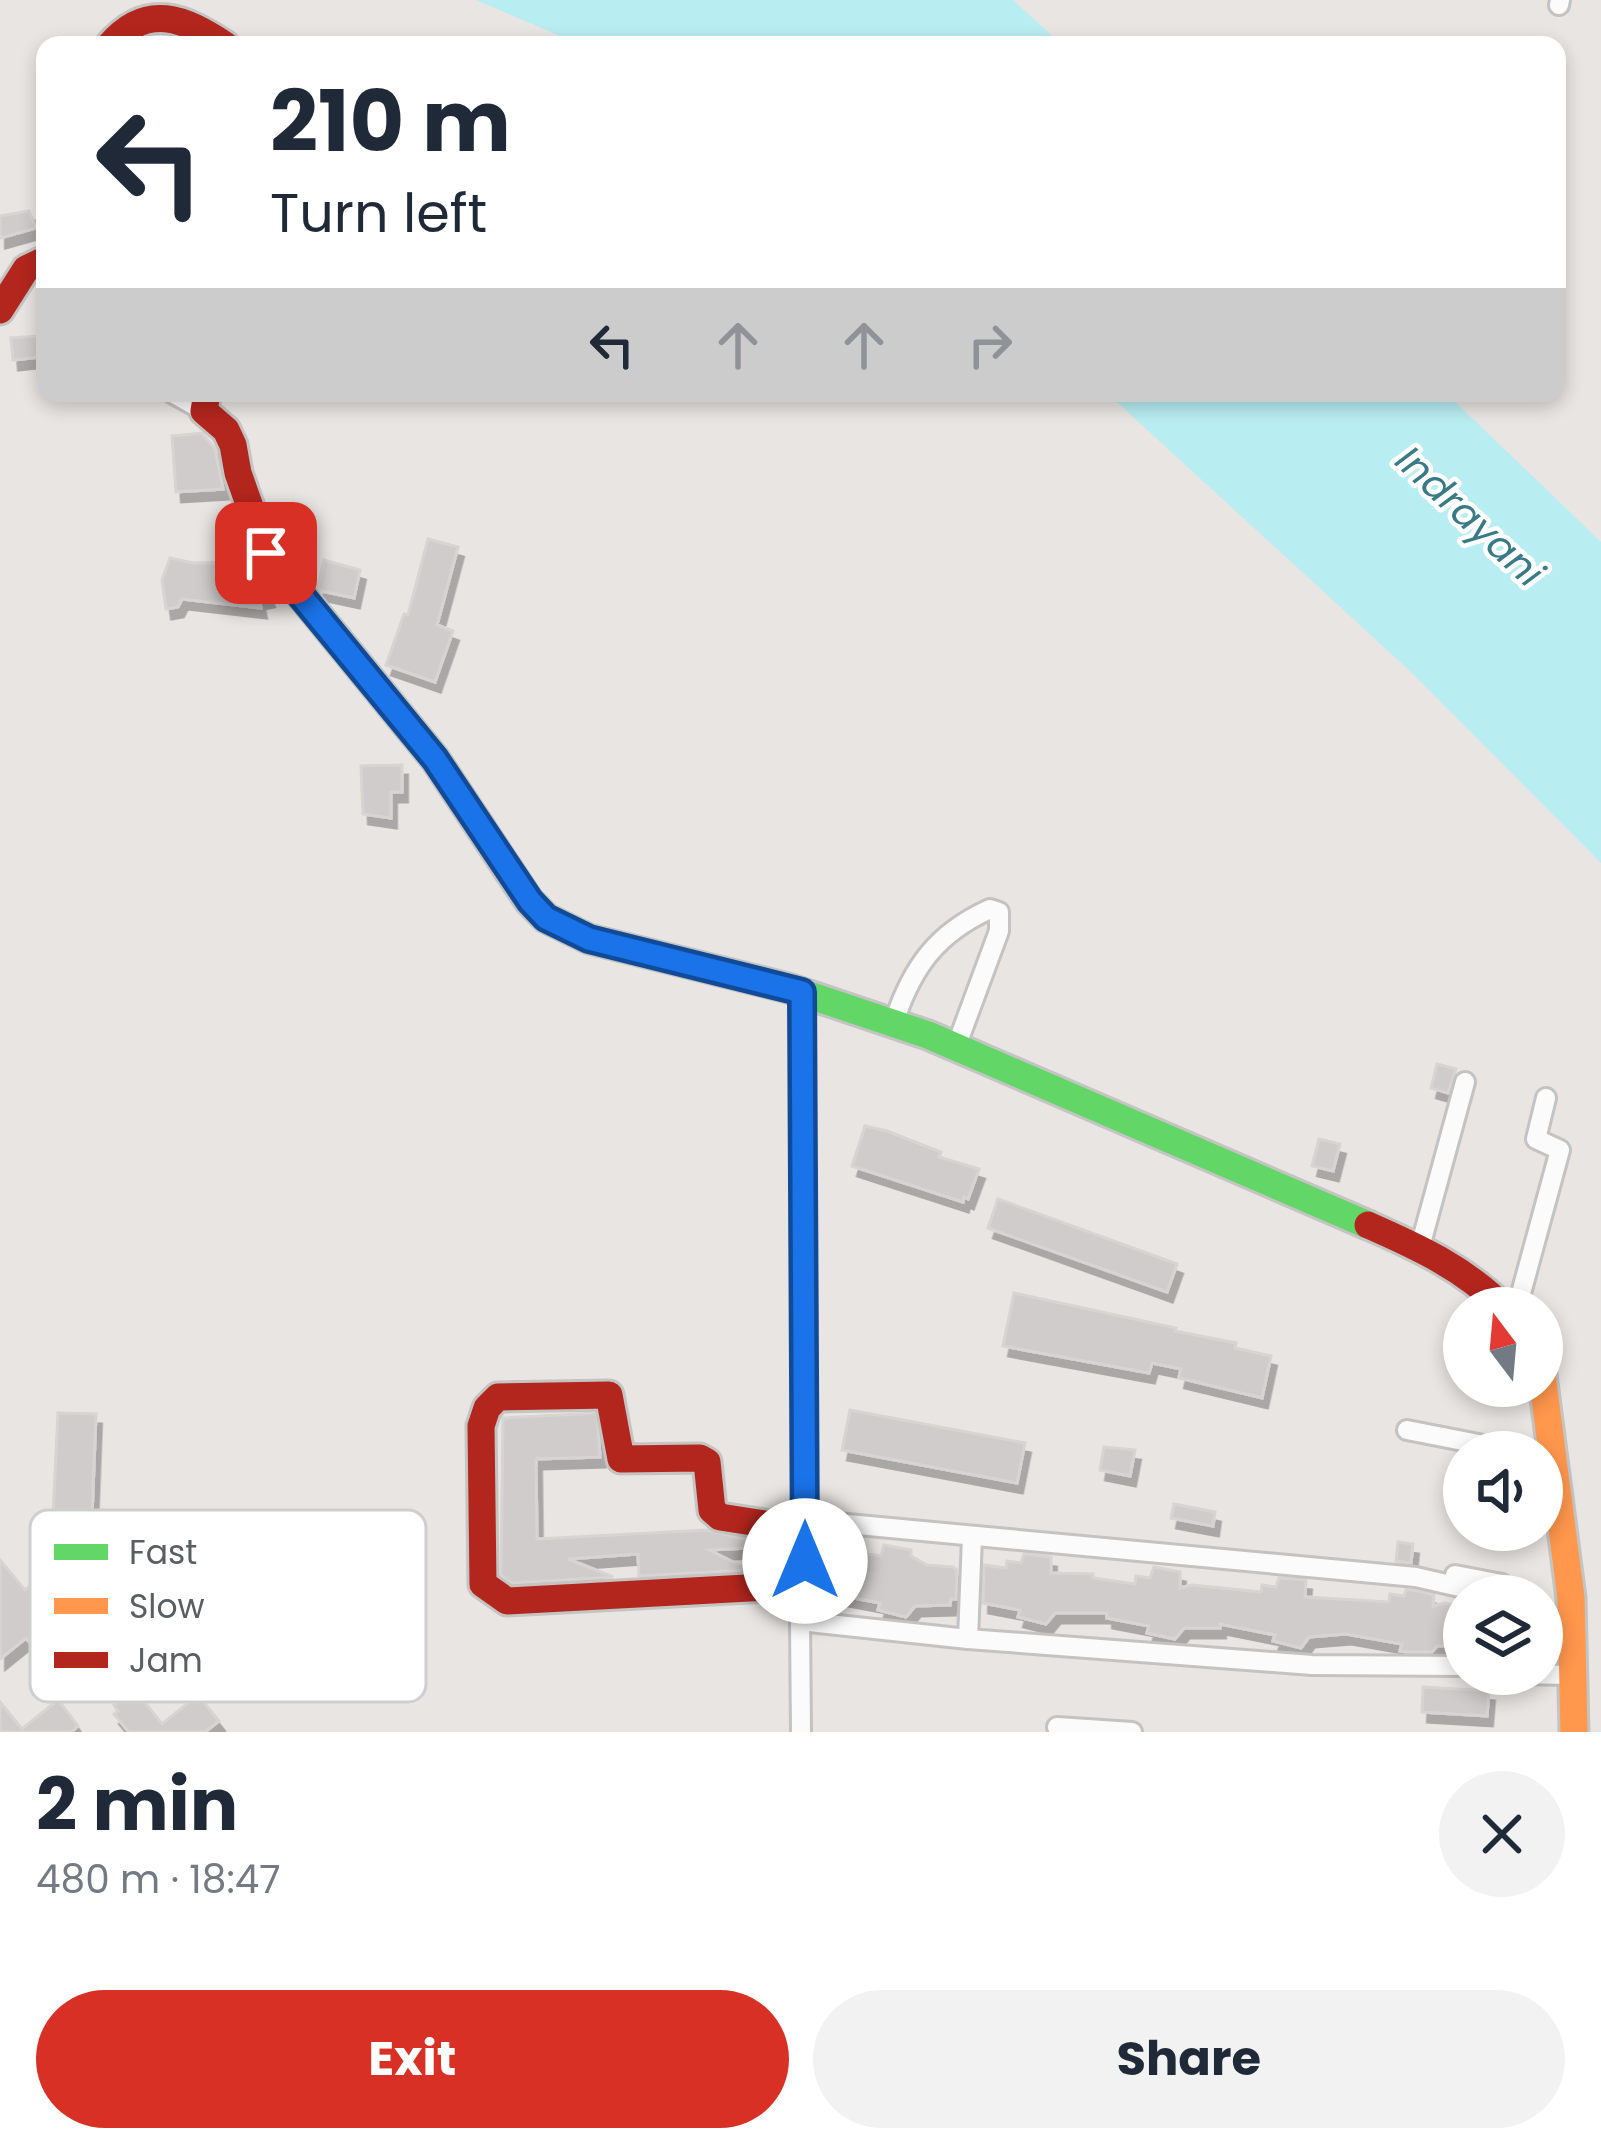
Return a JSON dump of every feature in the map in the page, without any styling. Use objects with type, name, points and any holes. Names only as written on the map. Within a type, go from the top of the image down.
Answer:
[{"type":"street","points":[[116,36],[142,18],[166,16],[194,22],[213,36]]},
{"type":"street","points":[[0,310],[26,269],[36,264]]},
{"type":"street","points":[[206,402],[233,445],[266,553],[435,759],[546,918],[589,939],[802,992],[894,1022],[1420,1247],[1483,1287]]},
{"type":"street","points":[[894,1022],[906,986],[937,941],[989,909],[998,912],[996,938],[956,1047]]},
{"type":"street","points":[[801,1732],[805,1520],[802,992]]},
{"type":"street","points":[[1420,1247],[1465,1082]]},
{"type":"street","points":[[1523,1287],[1560,1150],[1536,1139],[1546,1098]]},
{"type":"street","points":[[768,1587],[765,1524],[720,1517],[712,1510],[710,1471],[700,1458],[621,1459],[609,1395],[498,1396],[487,1408],[481,1426],[483,1583],[507,1601],[803,1586]]},
{"type":"street","points":[[1407,1430],[1443,1437]]},
{"type":"street","points":[[805,1520],[1416,1577],[1443,1585]]},
{"type":"street","points":[[968,1639],[972,1538]]},
{"type":"street","points":[[1563,1547],[1571,1598],[1574,1732]]},
{"type":"street","points":[[1416,1577],[1430,1572],[1454,1575]]},
{"type":"street","points":[[800,1621],[1312,1666],[1443,1666]]},
{"type":"street","points":[[1563,1676],[1574,1676]]},
{"type":"street","points":[[1058,1727],[1132,1732]]},
{"type":"water","points":[[476,0],[1013,0],[1052,36],[560,36]]},
{"type":"water","name":"Indrayani","points":[[1117,402],[1455,402],[1601,542],[1601,863],[1411,672]]},
{"type":"building","points":[[29,211],[36,228],[0,238],[0,216]]},
{"type":"building","points":[[36,336],[36,358],[13,360],[11,338]]},
{"type":"building","points":[[202,433],[215,449],[223,489],[176,492],[172,436]]},
{"type":"building","points":[[428,539],[458,547],[437,625],[453,631],[435,682],[386,665],[404,614],[408,615]]},
{"type":"building","points":[[170,558],[193,563],[240,562],[244,568],[258,570],[269,597],[259,599],[261,608],[182,599],[178,607],[166,609],[162,580]]},
{"type":"building","points":[[324,560],[360,570],[354,598],[321,591]]},
{"type":"building","points":[[402,765],[402,792],[391,792],[391,818],[363,814],[361,766]]},
{"type":"building","points":[[1437,1064],[1456,1069],[1448,1093],[1431,1088]]},
{"type":"building","points":[[865,1126],[979,1169],[968,1199],[964,1197],[963,1202],[852,1166]]},
{"type":"building","points":[[1319,1139],[1340,1144],[1333,1171],[1312,1166]]},
{"type":"building","points":[[998,1199],[1177,1264],[1167,1292],[988,1228]]},
{"type":"building","points":[[1014,1293],[1176,1328],[1271,1356],[1262,1398],[1179,1378],[1181,1369],[1152,1363],[1149,1373],[1003,1346]]},
{"type":"building","points":[[850,1410],[1025,1443],[1017,1483],[842,1450]]},
{"type":"building","points":[[58,1413],[96,1414],[92,1510],[53,1510]]},
{"type":"building","points":[[597,1413],[600,1457],[536,1459],[537,1539],[707,1530],[748,1540],[748,1548],[709,1550],[749,1570],[639,1576],[638,1554],[568,1559],[613,1577],[512,1583],[501,1575],[503,1418]]},
{"type":"building","points":[[1104,1447],[1135,1450],[1130,1476],[1100,1470]]},
{"type":"building","points":[[1174,1504],[1215,1512],[1213,1526],[1171,1518]]},
{"type":"building","points":[[1398,1542],[1413,1544],[1411,1563],[1396,1561]]},
{"type":"building","points":[[884,1545],[911,1550],[911,1556],[927,1565],[957,1570],[956,1599],[950,1605],[915,1606],[906,1617],[878,1610],[880,1603],[838,1595],[839,1586],[834,1586],[837,1566],[843,1567],[844,1558],[866,1561],[867,1554],[881,1556]]},
{"type":"building","points":[[1024,1554],[1051,1557],[1051,1573],[1093,1574],[1093,1578],[1135,1584],[1136,1576],[1150,1578],[1154,1567],[1180,1572],[1180,1588],[1261,1592],[1262,1585],[1276,1587],[1279,1578],[1306,1580],[1305,1597],[1389,1602],[1390,1594],[1404,1596],[1406,1590],[1414,1590],[1434,1595],[1433,1606],[1443,1604],[1443,1646],[1432,1652],[1407,1652],[1400,1651],[1402,1644],[1346,1634],[1309,1637],[1301,1648],[1273,1641],[1275,1635],[1220,1624],[1220,1628],[1184,1628],[1175,1639],[1147,1633],[1149,1626],[1107,1618],[1107,1613],[1055,1613],[1046,1624],[1018,1617],[1020,1610],[983,1603],[984,1565],[1006,1568],[1007,1561],[1021,1563]]},
{"type":"building","points":[[0,1560],[25,1590],[30,1586],[30,1643],[26,1638],[0,1659]]},
{"type":"building","points":[[1423,1687],[1443,1688],[1443,1695],[1489,1695],[1487,1716],[1422,1712]]},
{"type":"building","points":[[0,1702],[22,1729],[56,1702],[78,1726],[71,1732],[0,1732]]},
{"type":"building","points":[[144,1702],[162,1724],[189,1702],[204,1702],[219,1721],[205,1732],[129,1732],[114,1714],[118,1711],[114,1705]]},
{"type":"traffic: fast","points":[[507,868],[546,918],[589,939],[788,988],[928,1035],[1368,1225]]},
{"type":"traffic: slow","points":[[1546,1407],[1571,1598],[1574,1732]]},
{"type":"traffic: jam","points":[[120,36],[152,19],[180,22],[209,36]]},
{"type":"traffic: jam","points":[[0,310],[26,269],[36,264]]},
{"type":"traffic: jam","points":[[206,402],[204,411],[226,430],[233,445],[266,552],[435,759],[507,868]]},
{"type":"traffic: jam","points":[[1368,1225],[1422,1250],[1480,1287]]},
{"type":"traffic: jam","points":[[768,1587],[765,1524],[720,1517],[712,1510],[707,1462],[700,1458],[621,1459],[609,1395],[498,1397],[487,1408],[481,1426],[483,1584],[507,1601],[803,1585]]},
{"type":"route","points":[[266,553],[435,759],[546,918],[589,939],[802,992],[805,1561]]}]
